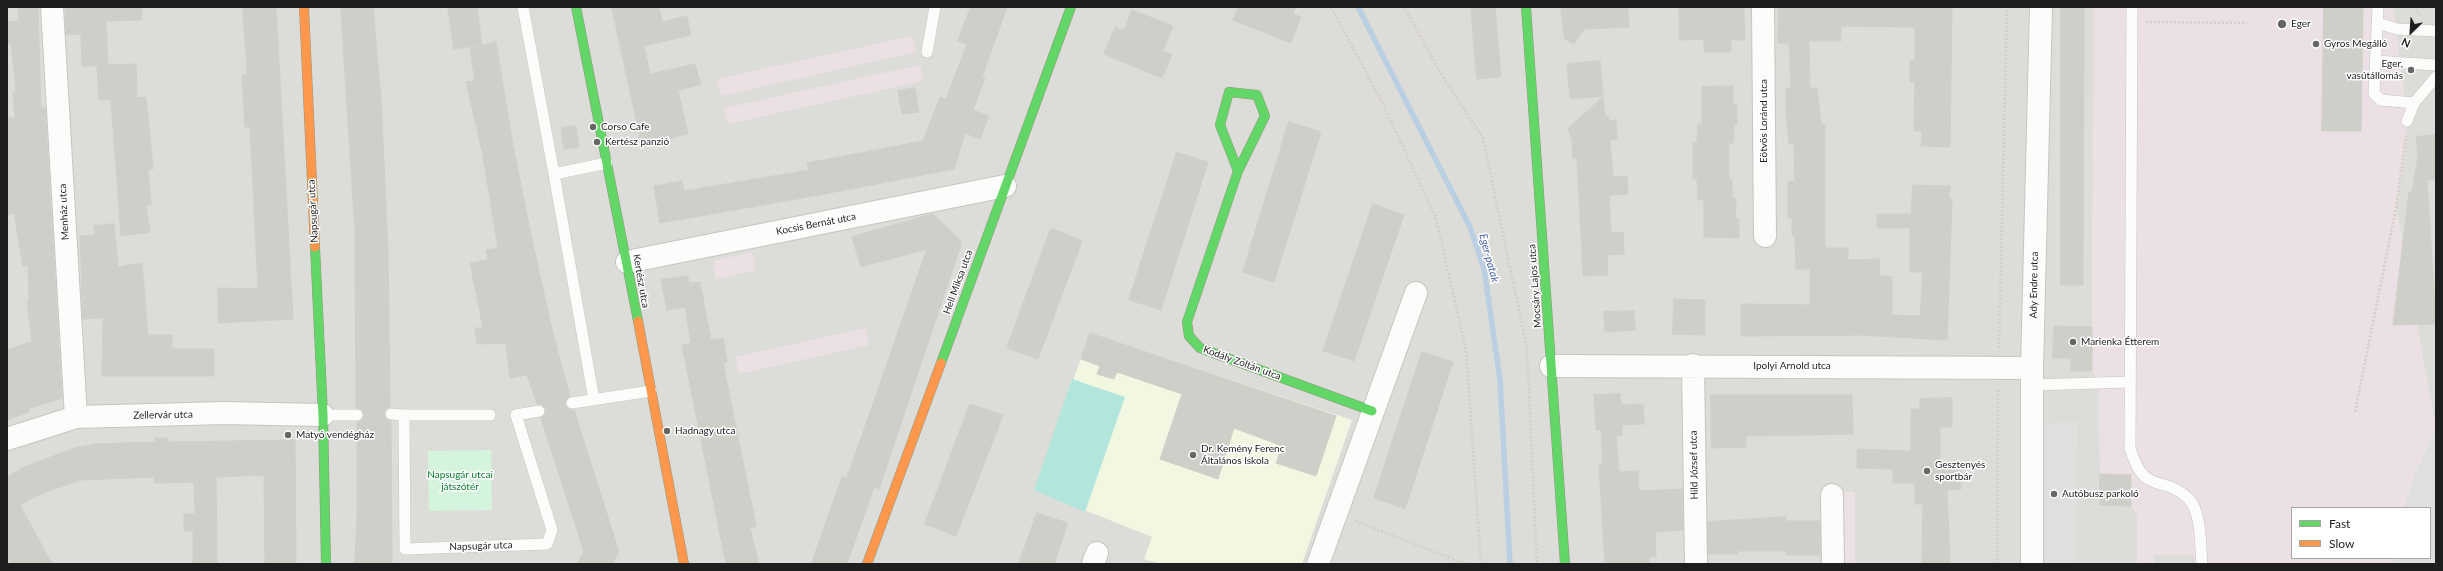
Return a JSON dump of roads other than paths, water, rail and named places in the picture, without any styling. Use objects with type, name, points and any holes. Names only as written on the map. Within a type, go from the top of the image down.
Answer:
[{"type":"street","name":"Menház utca","points":[[52,7],[76,416]]},
{"type":"street","name":"Napsugár utca","points":[[304,7],[323,415],[326,564]]},
{"type":"street","name":"Kertész utca","points":[[576,7],[669,477],[683,562]]},
{"type":"street","name":"Hell Miksa utca","points":[[867,564],[1071,7]]},
{"type":"street","name":"Mocsáry Lajos utca","points":[[1526,7],[1565,564]]},
{"type":"street","name":"Eötvös Loránd utca","points":[[1763,7],[1765,236]]},
{"type":"street","name":"Ady Endre utca","points":[[2032,564],[2033,376],[2041,7]]},
{"type":"street","name":"Kodály Zoltán utca","points":[[1238,172],[1220,125],[1229,92],[1257,95],[1265,116],[1238,172],[1187,322],[1189,336],[1200,348],[1372,411]]},
{"type":"street","name":"Kocsis Bernát utca","points":[[627,262],[1005,186]]},
{"type":"street","points":[[1318,564],[1372,411],[1416,293]]},
{"type":"street","name":"Ipolyi Arnold utca","points":[[1551,366],[1998,367],[2033,376]]},
{"type":"street","name":"Hild József utca","points":[[1693,366],[1696,564]]},
{"type":"street","name":"Zellervár utca","points":[[7,439],[76,416],[224,414],[323,415]]},
{"type":"street","points":[[1832,495],[1833,564]]},
{"type":"lane","points":[[523,7],[594,400]]},
{"type":"lane","points":[[927,52],[935,7]]},
{"type":"lane","points":[[2132,7],[2130,448],[2136,468],[2150,481],[2171,488],[2188,498],[2197,515],[2202,564]]},
{"type":"lane","points":[[2378,7],[2375,61],[2376,97],[2380,100],[2414,104]]},
{"type":"lane","points":[[2378,23],[2397,28],[2436,31]]},
{"type":"lane","points":[[2375,61],[2436,65]]},
{"type":"lane","points":[[2407,121],[2414,104],[2436,77]]},
{"type":"lane","points":[[554,174],[607,163]]},
{"type":"lane","points":[[2033,376],[2130,382]]},
{"type":"lane","points":[[572,403],[651,391]]},
{"type":"lane","name":"Napsugár utca","points":[[404,415],[405,549],[547,544],[552,530],[516,415],[539,411]]},
{"type":"lane","points":[[390,414],[490,415]]},
{"type":"lane","points":[[323,415],[357,415]]},
{"type":"waterway","name":"Eger-patak","points":[[1358,7],[1470,227],[1484,269],[1500,379],[1510,564]]},
{"type":"place","name":"Eger","points":[[2282,24]]},
{"type":"place","name":"Gyros Megálló","points":[[2316,44]]},
{"type":"place","name":"Eger, vasútállomás","points":[[2411,70]]},
{"type":"place","name":"Corso Cafe","points":[[593,127]]},
{"type":"place","name":"Kertész panzió","points":[[597,142]]},
{"type":"place","name":"Marienka Étterem","points":[[2073,342]]},
{"type":"place","name":"Hadnagy utca","points":[[667,431]]},
{"type":"place","name":"Matyó vendégház","points":[[288,435]]},
{"type":"place","name":"Dr. Kemény Ferenc Általános Iskola","points":[[1193,455]]},
{"type":"place","name":"Gesztenyés sportbár","points":[[1927,471]]},
{"type":"place","name":"Autóbusz parkoló","points":[[2054,494]]},
{"type":"park label","name":"Napsugár utcai játszótér","points":[[460,480]]}]
